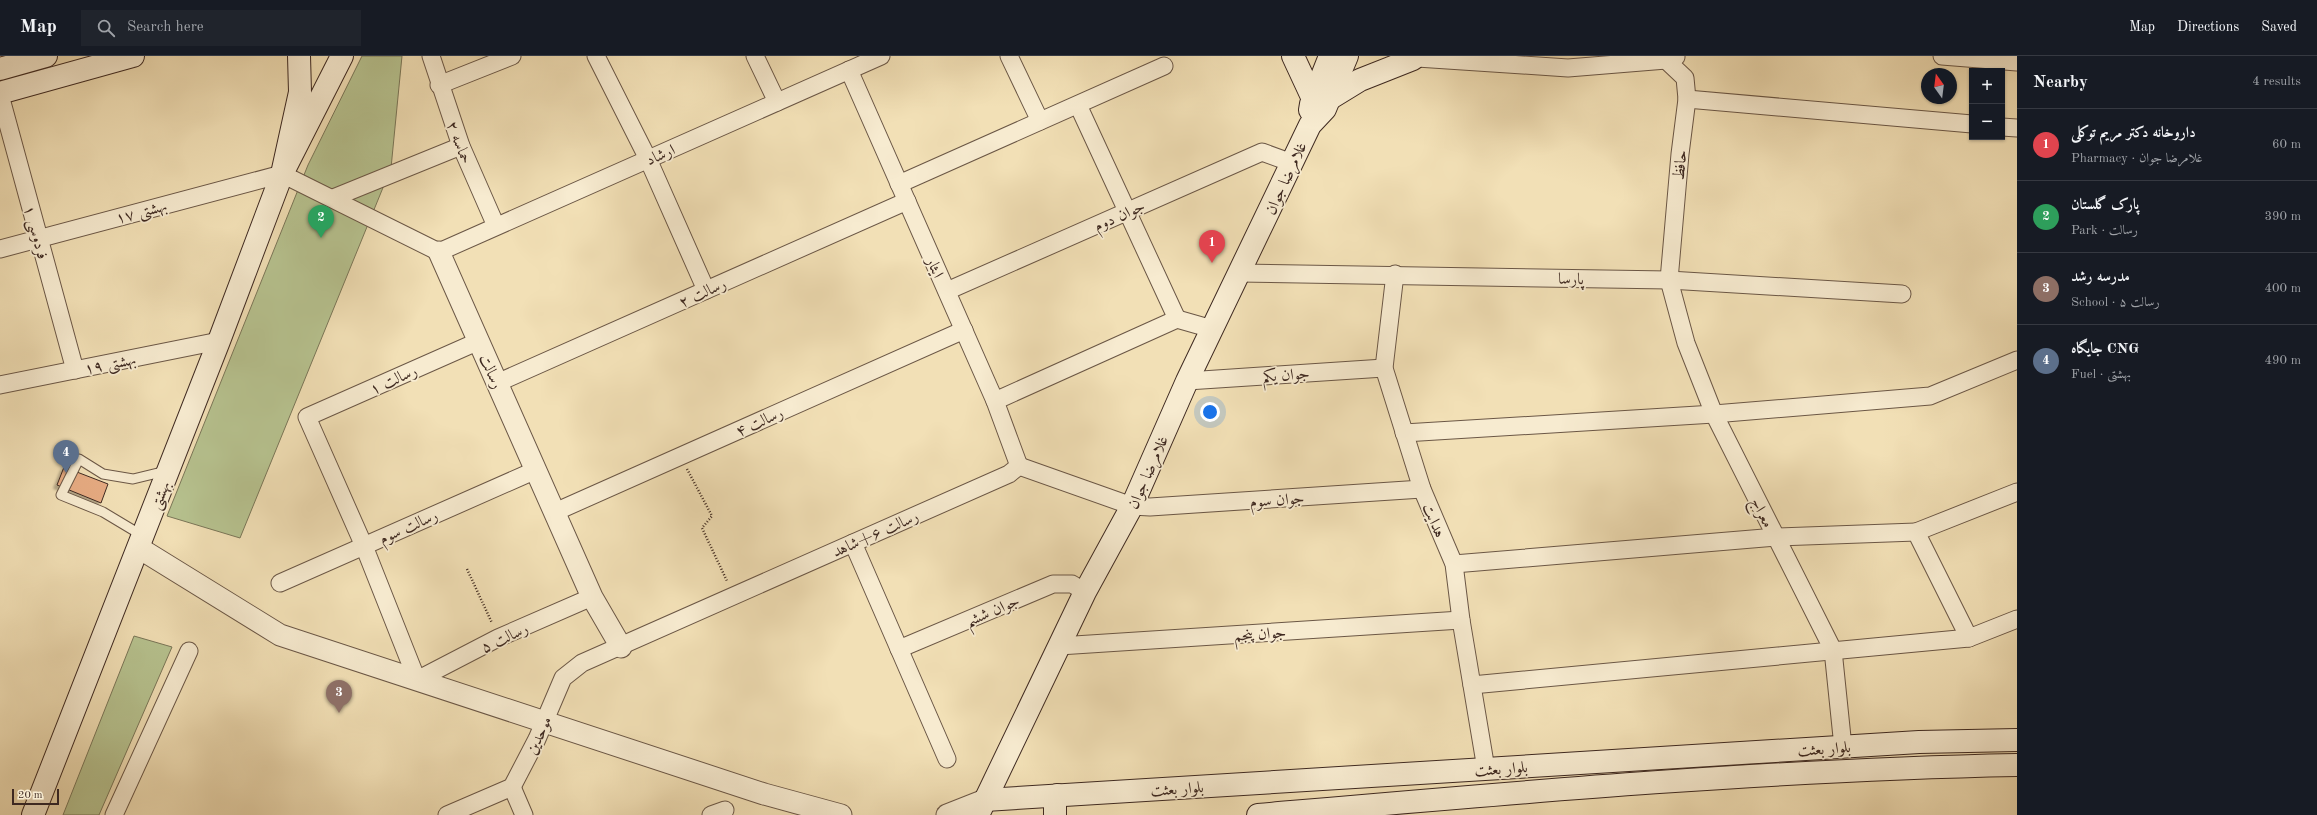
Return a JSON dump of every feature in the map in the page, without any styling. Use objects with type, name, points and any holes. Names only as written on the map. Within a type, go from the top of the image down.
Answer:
[{"type":"main road","points":[[0,68],[46,56]]},
{"type":"main road","points":[[0,94],[133,56]]},
{"type":"main road","points":[[282,174],[300,92],[298,56]]},
{"type":"main road","points":[[282,174],[342,56]]},
{"type":"main road","points":[[1293,56],[1321,99],[1406,57]]},
{"type":"main road","name":"غلامرضا جوان","points":[[1321,99],[1330,56]]},
{"type":"main road","name":"غلامرضا جوان","points":[[981,807],[1085,592],[1132,506],[1187,381],[1310,126],[1321,99],[1347,56]]},
{"type":"main road","name":"بهشتی","points":[[33,815],[169,470],[282,174]]},
{"type":"main road","name":"بلوار بعثت","points":[[981,807],[1056,805],[1486,769],[1918,742],[2017,740]]},
{"type":"main road","points":[[1580,763],[1582,787]]},
{"type":"main road","name":"بلوار بعثت","points":[[1258,815],[1582,787],[1920,767],[2017,764]]},
{"type":"street","name":"حماسه ۲","points":[[431,56],[439,85],[461,146],[496,226]]},
{"type":"street","points":[[439,85],[512,56]]},
{"type":"street","points":[[596,56],[648,159],[706,290]]},
{"type":"street","points":[[755,56],[777,102]]},
{"type":"street","name":"ارشاد","points":[[439,252],[881,56]]},
{"type":"street","points":[[1009,56],[1040,121]]},
{"type":"street","points":[[1942,56],[2017,62]]},
{"type":"street","points":[[1406,57],[1568,68],[1672,58]]},
{"type":"street","name":"حافظ","points":[[1669,280],[1680,154],[1687,99],[1685,78],[1672,58]]},
{"type":"street","points":[[899,184],[1164,66]]},
{"type":"street","name":"ایثار","points":[[849,70],[995,400],[1019,466]]},
{"type":"street","name":"فردوسی ۱","points":[[0,94],[75,370]]},
{"type":"street","points":[[1687,99],[1969,124]]},
{"type":"street","points":[[1078,104],[1126,212],[1177,319]]},
{"type":"street","points":[[2005,127],[2017,128]]},
{"type":"street","points":[[333,198],[461,146]]},
{"type":"street","name":"جوان دوم","points":[[947,291],[1262,152],[1292,163]]},
{"type":"street","points":[[282,174],[439,252]]},
{"type":"street","name":"بهشتی ۱۷","points":[[0,249],[282,174]]},
{"type":"street","name":"رسالت ۲","points":[[497,383],[907,201]]},
{"type":"street","name":"رسالت","points":[[439,252],[592,597],[621,647]]},
{"type":"street","name":"پارسا","points":[[1239,273],[1395,274],[1669,280],[1902,294]]},
{"type":"street","name":"هدایت","points":[[1395,274],[1384,368],[1422,489],[1454,564],[1461,620],[1486,769]]},
{"type":"street","name":"معراج","points":[[1669,280],[1686,343],[1714,414],[1833,650],[1843,747]]},
{"type":"street","points":[[995,400],[1177,319],[1212,329]]},
{"type":"street","name":"رسالت ۴","points":[[555,512],[964,330]]},
{"type":"street","name":"بهشتی ۱۹","points":[[0,385],[219,341]]},
{"type":"street","name":"رسالت ۱","points":[[364,546],[308,417],[479,341]]},
{"type":"street","points":[[1404,433],[1714,414],[1930,396],[2017,360]]},
{"type":"street","name":"جوان یکم","points":[[1187,381],[1384,368]]},
{"type":"street","points":[[1019,466],[1132,506]]},
{"type":"street","name":"رسالت ۶+شاهد","points":[[621,647],[1009,474],[1019,466]]},
{"type":"street","name":"رسالت سوم","points":[[280,583],[536,470]]},
{"type":"street","name":"جوان سوم","points":[[1132,506],[1150,507],[1422,489]]},
{"type":"street","points":[[1454,564],[1776,537],[1916,532],[2017,492]]},
{"type":"street","points":[[1916,532],[1969,638]]},
{"type":"street","points":[[141,542],[280,635],[764,794],[842,815]]},
{"type":"street","points":[[853,544],[947,759]]},
{"type":"street","points":[[364,546],[417,680]]},
{"type":"street","name":"جوان ششم","points":[[899,649],[1054,584],[1072,584],[1085,592]]},
{"type":"street","name":"رسالت ۵","points":[[417,680],[498,638],[592,597]]},
{"type":"street","points":[[1472,685],[1969,638],[2017,619]]},
{"type":"street","name":"جوان پنجم","points":[[1059,646],[1461,620]]},
{"type":"street","name":"موحدین","points":[[512,787],[544,722],[563,678],[582,663],[621,647]]},
{"type":"street","points":[[114,815],[188,651]]},
{"type":"street","points":[[447,815],[512,787],[524,815]]},
{"type":"street","points":[[947,815],[981,807]]},
{"type":"lane","points":[[141,542],[103,512],[61,494],[79,459],[103,474],[133,480],[169,470]]},
{"type":"path","points":[[680,456],[712,516],[702,528],[733,596]]},
{"type":"path","points":[[467,569],[498,638]]},
{"type":"green space","points":[[362,56],[402,56],[391,168],[240,538],[167,516],[308,165]]},
{"type":"green space","points":[[134,636],[172,647],[99,815],[63,815]]},
{"type":"building","points":[[64,467],[108,484],[101,503],[57,485]]},
{"type":"place","name":"پارک گلستان","points":[[321,238]]},
{"type":"place","name":"داروخانه دکتر مریم توکلی","points":[[1212,263]]},
{"type":"place","name":"جایگاه CNG","points":[[66,473]]},
{"type":"place","name":"مدرسه رشد","points":[[339,713]]}]
